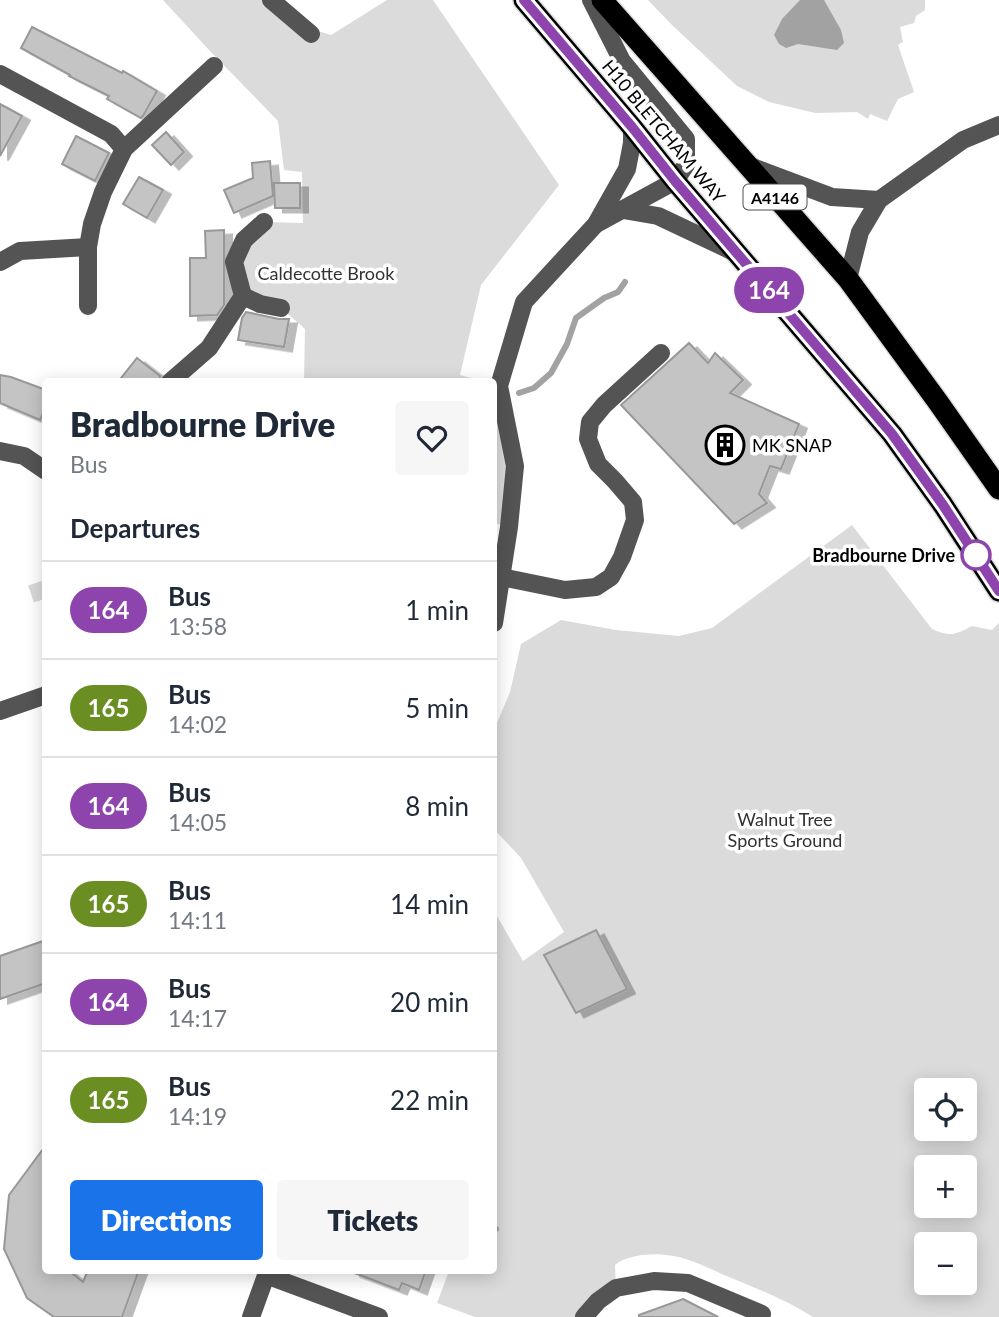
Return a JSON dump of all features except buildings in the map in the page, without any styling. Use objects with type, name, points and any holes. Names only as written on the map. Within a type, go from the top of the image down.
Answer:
[{"type":"highway","name":"H10 BLETCHAM WAY","points":[[524,0],[892,434],[943,505],[999,591]]},
{"type":"highway","name":"A4146","points":[[602,0],[848,279],[999,489]]},
{"type":"street","points":[[271,0],[311,34]]},
{"type":"street","points":[[591,0],[622,61],[686,139],[686,165],[675,181],[596,224]]},
{"type":"street","points":[[88,306],[88,247],[92,224],[103,192],[124,149],[214,66]]},
{"type":"street","points":[[0,74],[111,134],[124,149]]},
{"type":"street","points":[[848,279],[860,232],[879,200],[963,140],[999,125]]},
{"type":"street","points":[[497,603],[515,466],[499,386],[524,302],[596,224],[627,169],[632,127]]},
{"type":"street","points":[[747,164],[832,197],[879,200]]},
{"type":"street","points":[[623,210],[658,216],[737,254]]},
{"type":"street","points":[[175,378],[209,348],[243,296],[234,262],[244,240],[264,222]]},
{"type":"street","points":[[0,262],[20,251],[88,247]]},
{"type":"street","points":[[243,296],[260,304],[281,308]]},
{"type":"street","points":[[501,577],[565,590],[596,587],[611,577],[631,534],[635,520],[633,502],[598,464],[588,439],[590,422],[604,405],[661,353]]},
{"type":"street","points":[[0,451],[24,456],[42,468]]},
{"type":"street","points":[[0,710],[42,696]]},
{"type":"street","points":[[251,1317],[267,1274]]},
{"type":"street","points":[[270,1274],[379,1317]]},
{"type":"street","points":[[584,1317],[598,1301],[616,1288],[654,1281],[688,1283],[751,1313]]},
{"type":"green space","name":"Caldecotte Brook","points":[[163,0],[271,0],[315,30],[331,35],[387,0],[433,0],[559,185],[481,285],[460,375],[471,378],[304,378],[305,329],[281,308],[243,296],[234,262],[264,222],[303,223],[302,172],[284,170],[278,121]]},
{"type":"green space","points":[[648,0],[925,0],[925,10],[916,16],[914,23],[900,27],[903,42],[898,45],[914,92],[898,99],[887,121],[870,114],[868,119],[857,112],[815,113],[769,102],[737,86]]},
{"type":"green space","points":[[497,397],[515,466],[509,527],[497,524]]},
{"type":"green space","name":"Walnut Tree Sports Ground","points":[[852,525],[932,629],[952,634],[972,626],[992,630],[999,623],[999,1317],[813,1317],[781,1299],[696,1263],[661,1254],[633,1257],[615,1265],[616,1288],[584,1317],[475,1317],[437,1303],[448,1274],[497,1274],[497,916],[523,961],[564,932],[521,858],[497,832],[497,723],[510,692],[521,644],[561,620],[616,630],[679,636],[712,628]],"holes":[[[595,930],[627,989],[576,1013],[544,955]]]},
{"type":"shaded area","points":[[800,0],[824,0],[841,30],[844,43],[837,50],[798,44],[786,48],[779,44],[774,35],[782,19]]},
{"type":"waterway","points":[[519,393],[534,388],[551,373],[567,344],[576,318],[604,298],[618,292],[625,282]]},
{"type":"tunnel","points":[[31,594],[42,590]]},
{"type":"bus line","name":"164","points":[[524,0],[892,434],[943,505],[999,591]]},
{"type":"place","name":"MK SNAP","points":[[725,445]]},
{"type":"place","name":"Bradbourne Drive","points":[[976,555]]}]
